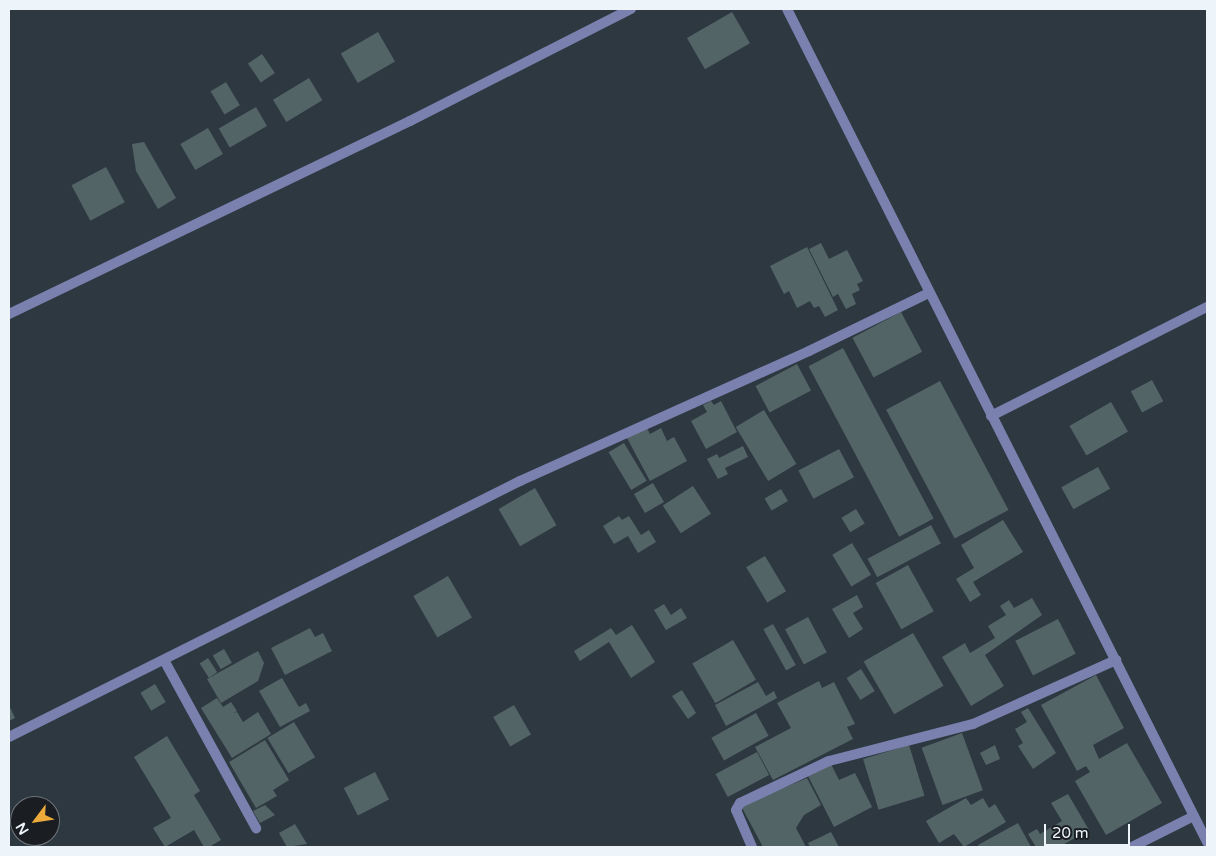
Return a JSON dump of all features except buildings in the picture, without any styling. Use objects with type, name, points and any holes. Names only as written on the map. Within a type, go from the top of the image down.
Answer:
[{"type":"street","points":[[9,314],[410,121],[631,9]]},
{"type":"street","points":[[787,9],[1207,842]]},
{"type":"street","points":[[9,737],[520,481],[809,351],[929,293]]},
{"type":"street","points":[[991,416],[1207,307]]},
{"type":"street","points":[[164,660],[256,828]]},
{"type":"street","points":[[752,847],[736,810],[740,802],[829,761],[973,724],[1116,660]]},
{"type":"street","points":[[1132,847],[1194,816]]}]
